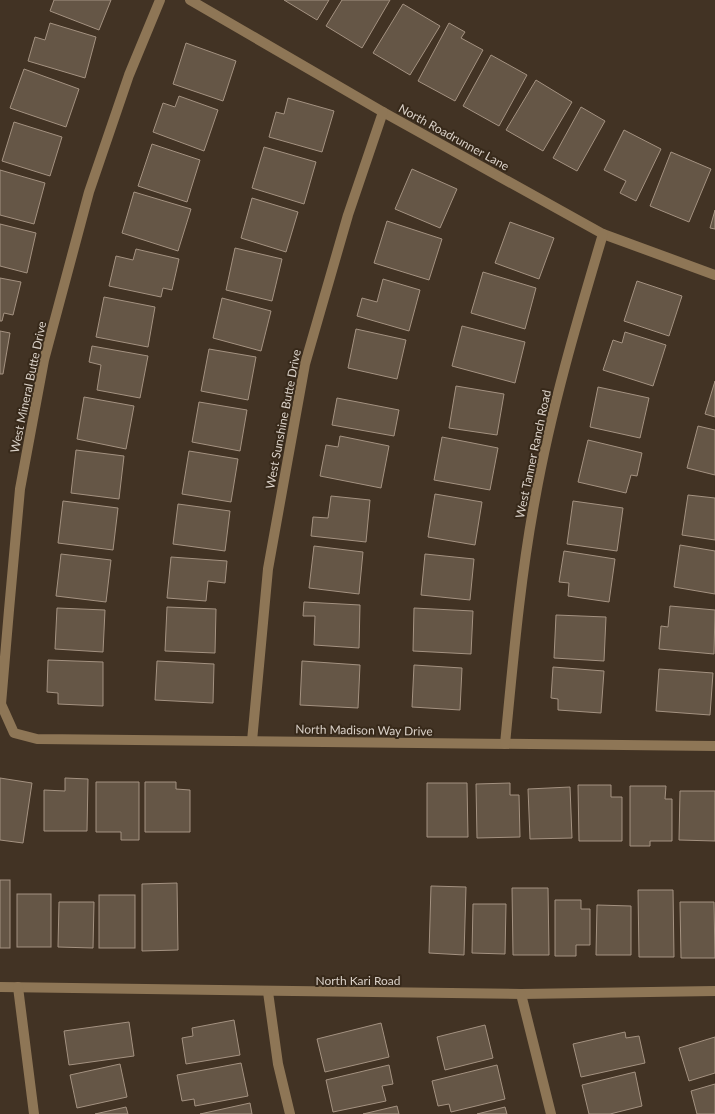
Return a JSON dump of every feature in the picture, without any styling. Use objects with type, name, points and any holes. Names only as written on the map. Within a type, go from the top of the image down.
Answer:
[{"type":"street","name":"West Mineral Butte Drive","points":[[14,733],[2,704],[9,610],[20,489],[44,360],[89,192],[129,75],[160,0]]},
{"type":"street","name":"North Roadrunner Lane","points":[[190,0],[383,112],[603,234],[715,275]]},
{"type":"street","name":"West Sunshine Butte Drive","points":[[252,741],[268,569],[305,364],[348,215],[383,112]]},
{"type":"street","name":"West Tanner Ranch Road","points":[[504,744],[535,499],[572,338],[603,234]]},
{"type":"street","name":"North Madison Way Drive","points":[[14,733],[37,739],[715,746]]},
{"type":"street","name":"North Kari Road","points":[[0,987],[521,994],[715,991]]},
{"type":"street","points":[[18,987],[34,1114]]},
{"type":"street","points":[[268,992],[278,1064],[290,1114]]},
{"type":"street","points":[[521,994],[551,1114]]},
{"type":"building","points":[[54,0],[111,0],[99,30],[50,11]]},
{"type":"building","points":[[284,0],[329,0],[317,20]]},
{"type":"building","points":[[342,0],[390,0],[362,48],[326,26]]},
{"type":"building","points":[[403,4],[440,26],[410,75],[373,53]]},
{"type":"building","points":[[50,23],[96,37],[85,78],[28,61],[35,37],[45,40]]},
{"type":"building","points":[[449,23],[465,32],[461,38],[483,50],[455,101],[418,81]]},
{"type":"building","points":[[186,43],[236,61],[223,101],[173,84]]},
{"type":"building","points":[[491,55],[527,75],[499,126],[463,106]]},
{"type":"building","points":[[24,69],[79,89],[66,127],[10,108]]},
{"type":"building","points":[[536,80],[572,102],[543,151],[506,130]]},
{"type":"building","points":[[179,96],[218,110],[204,151],[153,132],[163,103],[175,107]]},
{"type":"building","points":[[288,98],[334,111],[322,152],[269,137],[276,112],[284,114]]},
{"type":"building","points":[[581,107],[605,121],[577,171],[553,158]]},
{"type":"building","points":[[14,122],[62,137],[50,176],[2,161]]},
{"type":"building","points":[[624,130],[661,149],[636,201],[620,193],[626,181],[604,170]]},
{"type":"building","points":[[152,144],[200,160],[187,202],[138,186]]},
{"type":"building","points":[[264,147],[316,162],[304,204],[252,188]]},
{"type":"building","points":[[671,152],[711,169],[689,222],[650,206]]},
{"type":"building","points":[[412,169],[457,189],[440,228],[395,209]]},
{"type":"building","points":[[0,170],[45,183],[34,224],[0,215]]},
{"type":"building","points":[[134,192],[191,209],[178,251],[122,233]]},
{"type":"building","points":[[252,198],[298,212],[286,252],[241,238]]},
{"type":"building","points":[[715,210],[715,229],[710,228]]},
{"type":"building","points":[[387,221],[442,239],[429,280],[374,263]]},
{"type":"building","points":[[510,222],[554,238],[539,279],[495,263]]},
{"type":"building","points":[[0,224],[36,233],[27,273],[0,266]]},
{"type":"building","points":[[235,248],[282,259],[272,301],[226,290]]},
{"type":"building","points":[[136,249],[179,259],[172,290],[163,288],[161,297],[109,286],[116,256],[133,260]]},
{"type":"building","points":[[483,272],[536,288],[525,329],[471,313]]},
{"type":"building","points":[[0,278],[21,282],[13,315],[4,313],[2,321],[0,321]]},
{"type":"building","points":[[383,279],[420,290],[409,331],[357,316],[362,298],[377,302]]},
{"type":"building","points":[[637,281],[682,296],[669,336],[624,321]]},
{"type":"building","points":[[104,297],[155,307],[148,347],[96,337]]},
{"type":"building","points":[[222,298],[271,311],[261,351],[213,338]]},
{"type":"building","points":[[462,326],[525,342],[515,383],[452,366]]},
{"type":"building","points":[[356,329],[406,340],[397,379],[348,368]]},
{"type":"building","points":[[0,331],[10,333],[3,374],[0,374]]},
{"type":"building","points":[[625,332],[666,345],[653,386],[603,370],[613,340],[622,343]]},
{"type":"building","points":[[92,346],[148,356],[140,398],[97,390],[101,365],[89,362]]},
{"type":"building","points":[[209,349],[256,357],[248,400],[201,391]]},
{"type":"building","points":[[715,381],[715,417],[705,414]]},
{"type":"building","points":[[456,386],[504,394],[497,435],[449,428]]},
{"type":"building","points":[[598,387],[649,398],[640,438],[590,427]]},
{"type":"building","points":[[84,397],[134,406],[126,449],[77,439]]},
{"type":"building","points":[[337,398],[399,410],[394,436],[332,425]]},
{"type":"building","points":[[199,402],[247,410],[240,451],[192,442]]},
{"type":"building","points":[[698,426],[715,430],[715,475],[687,468]]},
{"type":"building","points":[[340,436],[389,446],[381,488],[320,476],[326,445],[338,447]]},
{"type":"building","points":[[442,437],[498,448],[490,490],[434,480]]},
{"type":"building","points":[[588,440],[642,453],[637,476],[631,475],[626,493],[578,482]]},
{"type":"building","points":[[76,450],[124,456],[119,499],[71,493]]},
{"type":"building","points":[[189,451],[238,459],[231,502],[182,494]]},
{"type":"building","points":[[435,494],[482,502],[475,545],[428,537]]},
{"type":"building","points":[[688,495],[715,498],[715,540],[682,535]]},
{"type":"building","points":[[331,496],[370,500],[366,542],[311,536],[313,517],[328,518]]},
{"type":"building","points":[[63,501],[118,508],[113,550],[58,543]]},
{"type":"building","points":[[573,501],[623,508],[617,551],[567,544]]},
{"type":"building","points":[[178,504],[230,511],[225,551],[173,544]]},
{"type":"building","points":[[680,545],[715,551],[715,594],[674,587]]},
{"type":"building","points":[[314,546],[363,552],[359,594],[309,588]]},
{"type":"building","points":[[564,551],[615,559],[609,602],[568,596],[569,583],[559,582]]},
{"type":"building","points":[[61,554],[111,560],[106,602],[56,596]]},
{"type":"building","points":[[425,554],[474,559],[470,600],[421,595]]},
{"type":"building","points":[[171,557],[227,561],[225,583],[208,581],[206,601],[167,598]]},
{"type":"building","points":[[304,602],[360,605],[359,648],[314,645],[315,616],[303,616]]},
{"type":"building","points":[[670,606],[715,610],[714,654],[659,649],[661,626],[668,627]]},
{"type":"building","points":[[167,607],[216,609],[215,653],[165,651]]},
{"type":"building","points":[[57,608],[105,610],[103,652],[55,649]]},
{"type":"building","points":[[414,608],[473,611],[471,654],[413,651]]},
{"type":"building","points":[[556,615],[606,617],[604,661],[554,658]]},
{"type":"building","points":[[48,660],[103,662],[103,706],[58,704],[58,693],[47,692]]},
{"type":"building","points":[[157,661],[214,664],[213,703],[155,700]]},
{"type":"building","points":[[302,661],[360,665],[358,708],[300,705]]},
{"type":"building","points":[[414,665],[462,668],[460,710],[412,707]]},
{"type":"building","points":[[553,667],[604,671],[601,713],[558,710],[558,699],[551,698]]},
{"type":"building","points":[[659,669],[713,673],[710,715],[656,711]]},
{"type":"building","points":[[0,778],[32,783],[23,843],[0,840]]},
{"type":"building","points":[[65,778],[88,779],[87,831],[44,831],[44,790],[65,791]]},
{"type":"building","points":[[96,782],[139,782],[139,840],[121,840],[121,832],[96,832]]},
{"type":"building","points":[[145,782],[176,782],[176,789],[190,790],[190,832],[145,832]]},
{"type":"building","points":[[427,783],[467,783],[468,837],[427,837]]},
{"type":"building","points":[[510,783],[510,795],[519,795],[520,837],[477,838],[476,784]]},
{"type":"building","points":[[578,785],[611,785],[611,797],[622,797],[622,841],[579,841]]},
{"type":"building","points":[[630,786],[666,786],[665,799],[672,799],[672,841],[650,841],[650,846],[630,846]]},
{"type":"building","points":[[570,787],[572,838],[530,839],[528,789]]},
{"type":"building","points":[[680,791],[715,791],[715,841],[679,840]]},
{"type":"building","points":[[0,880],[10,880],[10,948],[0,948]]},
{"type":"building","points":[[177,883],[178,950],[142,951],[142,884]]},
{"type":"building","points":[[431,886],[466,887],[464,955],[429,953]]},
{"type":"building","points":[[512,888],[548,888],[549,955],[513,955]]},
{"type":"building","points":[[638,890],[673,890],[674,957],[639,957]]},
{"type":"building","points":[[17,894],[51,894],[51,947],[17,947]]},
{"type":"building","points":[[99,895],[135,895],[135,948],[99,948]]},
{"type":"building","points":[[555,900],[581,900],[581,909],[590,909],[590,945],[576,945],[576,956],[555,956]]},
{"type":"building","points":[[59,902],[94,902],[93,948],[58,947]]},
{"type":"building","points":[[680,902],[714,902],[715,958],[681,958]]},
{"type":"building","points":[[473,904],[506,904],[505,954],[472,953]]},
{"type":"building","points":[[597,905],[631,906],[631,955],[596,955]]},
{"type":"building","points":[[234,1020],[240,1055],[186,1064],[182,1038],[193,1036],[192,1028]]},
{"type":"building","points":[[129,1022],[134,1056],[69,1065],[64,1031]]},
{"type":"building","points":[[381,1023],[389,1057],[325,1072],[317,1039]]},
{"type":"building","points":[[485,1025],[493,1058],[445,1070],[437,1037]]},
{"type":"building","points":[[625,1032],[626,1038],[639,1036],[645,1063],[581,1077],[573,1044]]},
{"type":"building","points":[[715,1037],[715,1073],[689,1081],[679,1048]]},
{"type":"building","points":[[241,1063],[248,1096],[195,1106],[194,1099],[182,1101],[177,1075]]},
{"type":"building","points":[[120,1064],[127,1097],[77,1108],[70,1075]]},
{"type":"building","points":[[389,1065],[393,1084],[382,1086],[386,1101],[333,1112],[326,1080]]},
{"type":"building","points":[[497,1065],[505,1099],[451,1112],[449,1104],[438,1106],[432,1081]]},
{"type":"building","points":[[635,1072],[642,1106],[610,1114],[589,1114],[582,1085]]},
{"type":"building","points":[[715,1084],[715,1114],[697,1114],[691,1091]]},
{"type":"building","points":[[250,1103],[252,1114],[200,1114]]},
{"type":"building","points":[[397,1106],[399,1114],[363,1114]]},
{"type":"building","points":[[126,1107],[128,1114],[95,1114]]},
{"type":"building","points":[[505,1107],[507,1114],[477,1114]]}]
